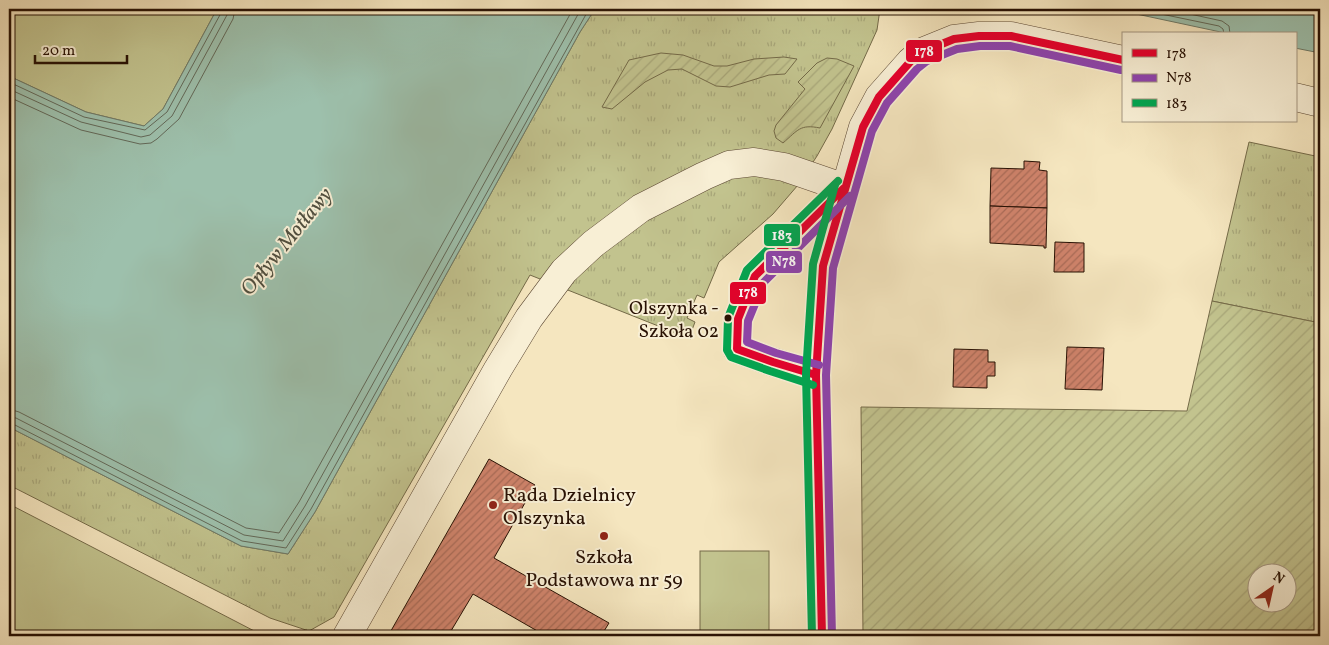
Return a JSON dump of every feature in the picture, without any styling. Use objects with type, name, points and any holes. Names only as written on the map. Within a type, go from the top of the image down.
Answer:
[{"type":"street","points":[[822,636],[816,375],[823,266],[863,126],[879,97],[910,62],[922,52],[954,39],[979,36],[1011,36],[1122,60]]},
{"type":"street","points":[[1296,98],[1320,103]]},
{"type":"street","points":[[347,636],[498,369],[529,318],[564,271],[593,244],[641,208],[729,165],[754,162],[784,167],[845,188]]},
{"type":"street","points":[[816,375],[737,349],[738,319],[755,276],[845,188]]},
{"type":"green space","points":[[9,9],[217,9],[163,109],[144,126],[86,112],[9,76]]},
{"type":"green space","points":[[595,9],[880,9],[877,30],[832,129],[817,156],[798,185],[773,214],[719,262],[704,298],[697,295],[687,318],[695,322],[691,339],[530,275],[334,617],[309,631],[270,618],[9,485],[9,427],[241,546],[288,554],[315,512],[580,32]]},
{"type":"green space","points":[[661,53],[683,55],[714,66],[727,66],[754,59],[784,57],[797,59],[785,74],[769,75],[730,87],[716,86],[682,69],[668,70],[645,82],[612,109],[602,107],[629,60]]},
{"type":"green space","points":[[827,58],[837,59],[854,66],[820,128],[808,127],[800,129],[783,143],[776,138],[774,131],[776,125],[805,89],[798,82],[817,63]]},
{"type":"green space","points":[[1249,142],[1320,157],[1320,323],[1212,301]]},
{"type":"green space","points":[[1212,301],[1320,323],[1320,636],[863,636],[861,407],[1187,411]]},
{"type":"green space","points":[[9,504],[262,635],[263,636],[9,636]]},
{"type":"green space","points":[[700,551],[769,551],[769,636],[700,636]]},
{"type":"water","name":"Opływ Motławy","points":[[217,9],[595,9],[580,32],[315,512],[288,554],[241,546],[9,427],[9,76],[86,112],[144,126],[163,109]]},
{"type":"water","points":[[1113,9],[1320,9],[1320,53],[1296,48],[1296,32],[1221,32]]},
{"type":"building","points":[[1024,161],[1040,162],[1039,170],[1047,171],[1047,208],[990,206],[991,168],[1024,169]]},
{"type":"building","points":[[990,206],[1047,208],[1046,248],[1044,246],[990,243]]},
{"type":"building","points":[[1055,242],[1084,243],[1084,272],[1054,272]]},
{"type":"building","points":[[1067,347],[1104,348],[1102,390],[1065,389]]},
{"type":"building","points":[[954,349],[988,350],[988,362],[995,362],[995,376],[987,376],[987,388],[953,387]]},
{"type":"building","points":[[489,459],[535,485],[494,558],[609,623],[601,636],[546,636],[473,594],[448,636],[388,636]]},
{"type":"transit line","name":"178","points":[[822,636],[816,375],[823,266],[863,127],[879,97],[910,62],[922,52],[954,39],[979,36],[1011,36],[1122,60]]},
{"type":"transit line","name":"N78","points":[[832,636],[826,375],[833,268],[872,131],[887,103],[917,69],[927,61],[957,49],[980,46],[1010,46],[1121,70]]},
{"type":"transit line","name":"183","points":[[813,385],[731,357],[727,350],[728,318],[747,270],[838,181]]},
{"type":"transit line","name":"183","points":[[812,636],[806,374],[813,264],[835,185]]},
{"type":"transit line","name":"178","points":[[816,375],[737,349],[738,319],[755,276],[843,189]]},
{"type":"transit line","name":"N78","points":[[819,365],[776,353],[747,342],[748,321],[764,282],[850,196]]},
{"type":"place","name":"Olszynka - Szkoła 02","points":[[728,318]]},
{"type":"place","name":"Rada Dzielnicy Olszynka","points":[[493,505]]},
{"type":"place","name":"Szkoła Podstawowa nr 59","points":[[604,536]]}]
